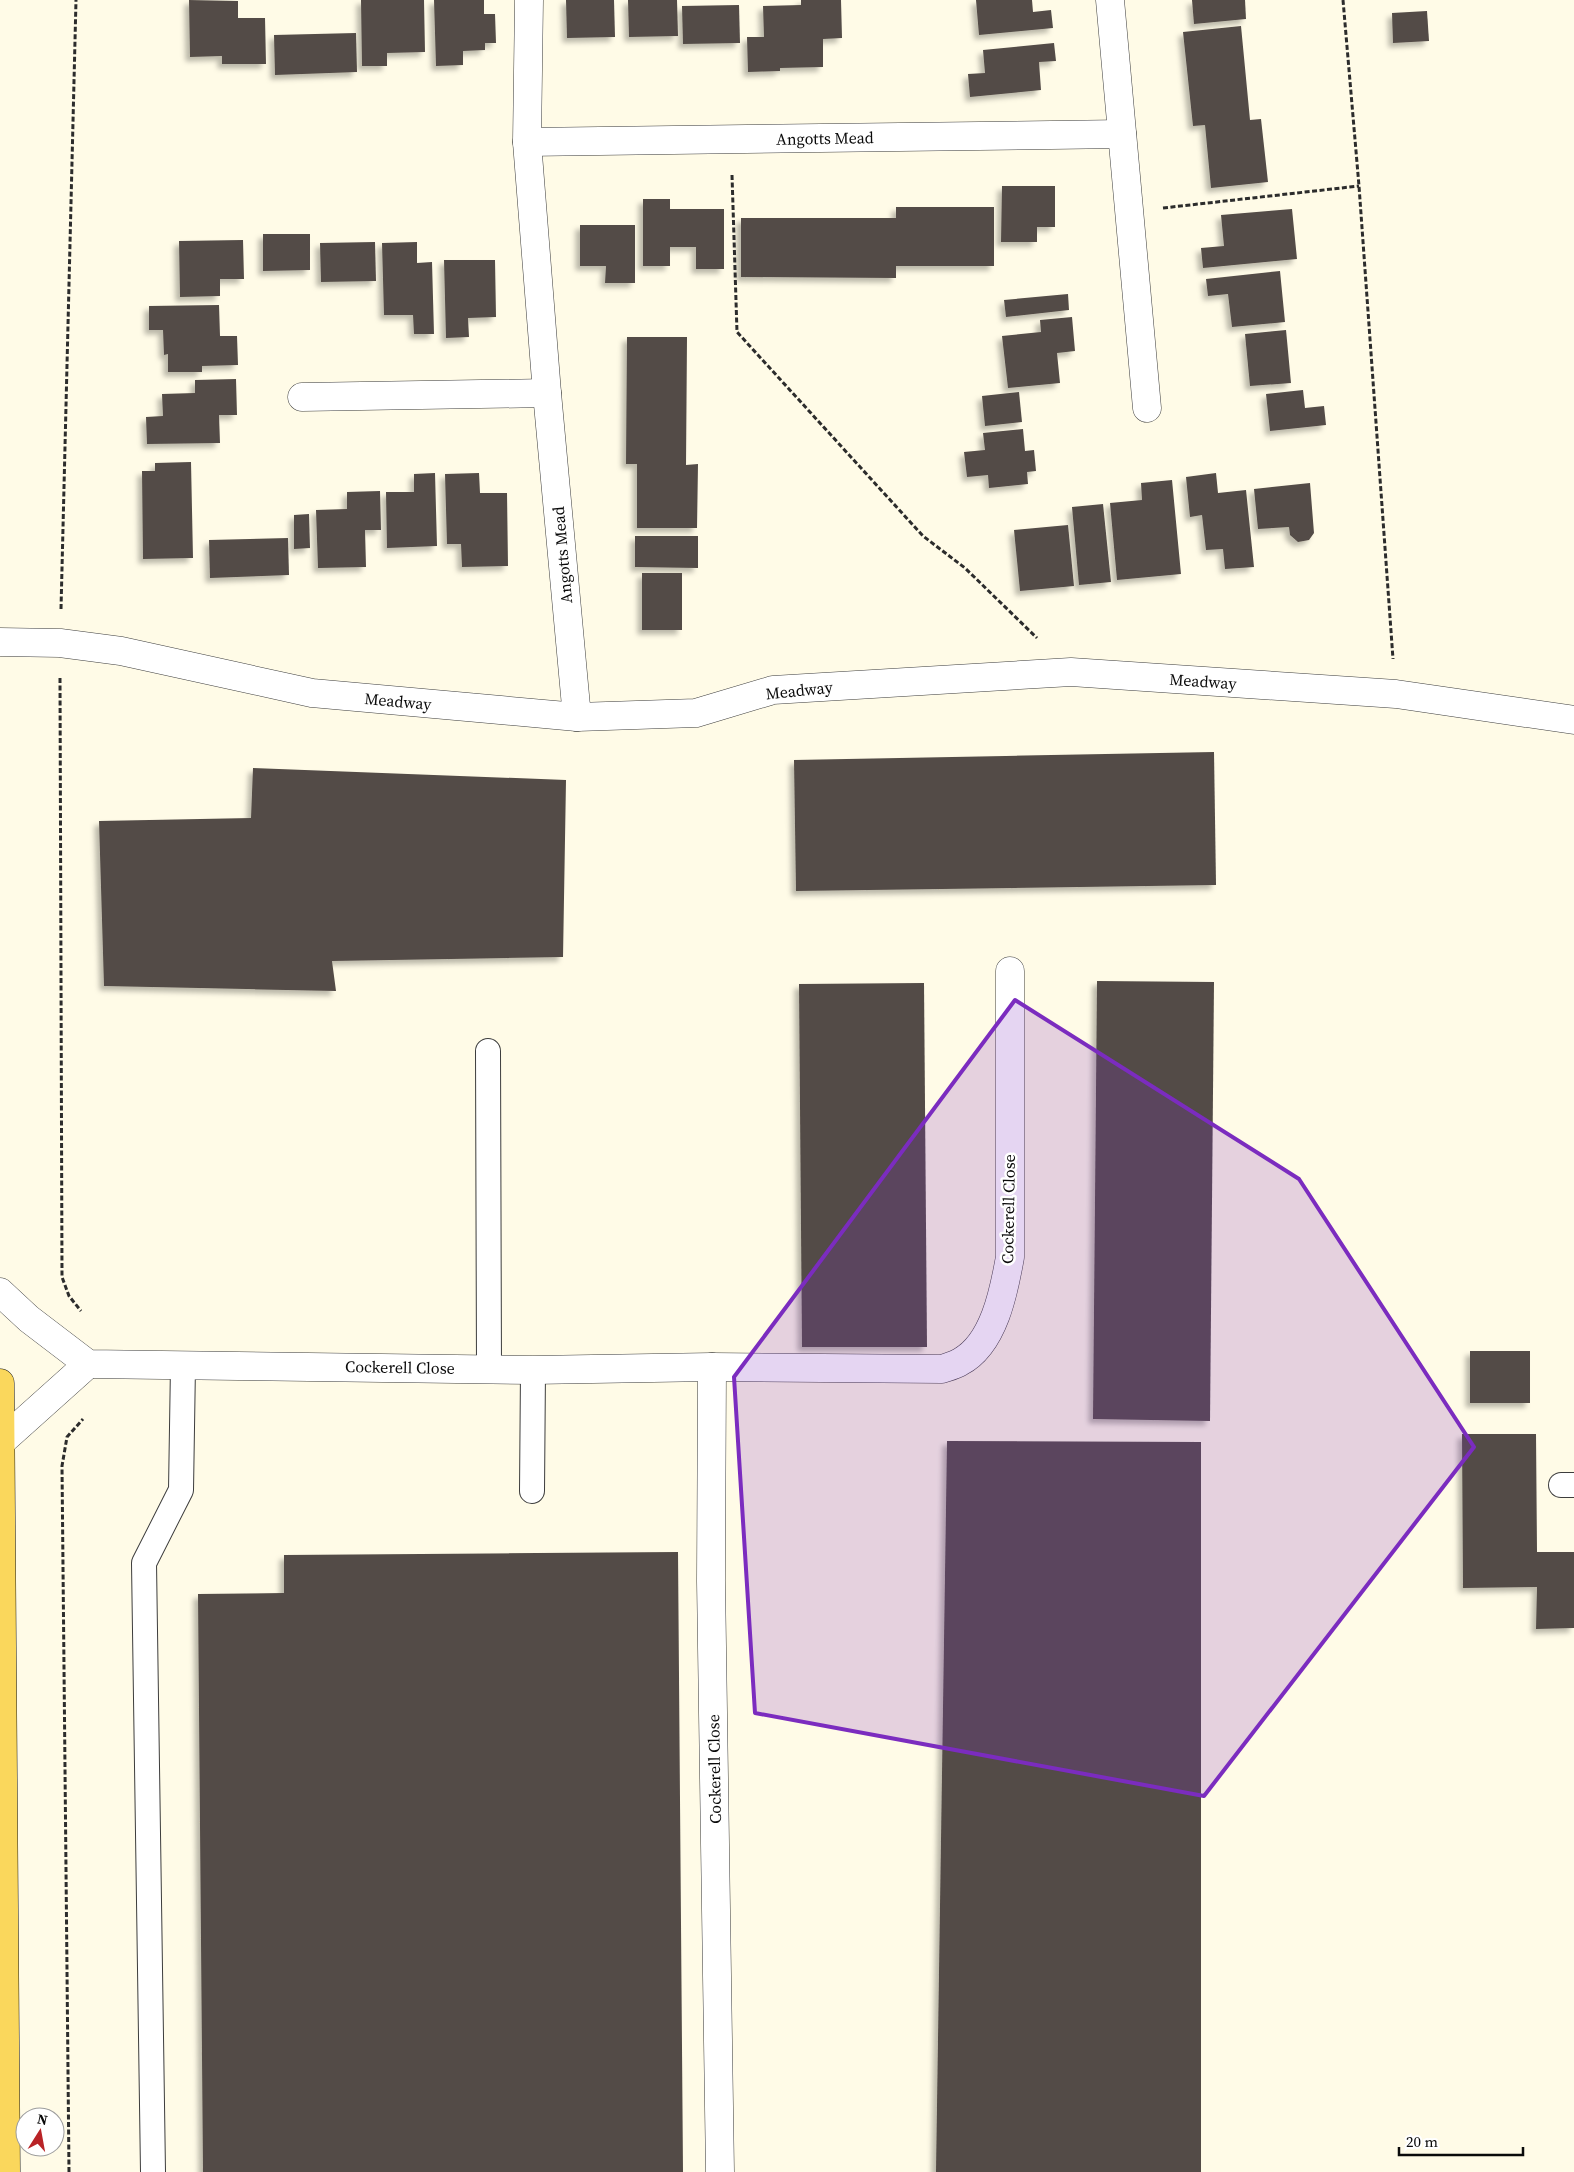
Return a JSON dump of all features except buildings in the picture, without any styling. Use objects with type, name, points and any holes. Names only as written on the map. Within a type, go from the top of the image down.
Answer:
[{"type":"main road","points":[[0,1383],[6,2172]]},
{"type":"street","name":"Angotts Mead","points":[[528,0],[528,142],[547,393],[577,718]]},
{"type":"street","points":[[1110,0],[1147,408]]},
{"type":"street","name":"Angotts Mead","points":[[528,142],[1122,134]]},
{"type":"street","points":[[302,397],[547,393]]},
{"type":"street","name":"Meadway","points":[[0,642],[60,643],[121,651],[312,692],[577,718],[696,713],[773,690],[1071,672],[1396,694],[1574,720]]},
{"type":"street","name":"Cockerell Close","points":[[88,1364],[533,1370],[712,1367],[942,1369],[962,1362],[978,1347],[991,1326],[1003,1293],[1010,1257],[1010,972]]},
{"type":"street","points":[[0,1292],[29,1319],[88,1364],[1,1442]]},
{"type":"street","name":"Cockerell Close","points":[[712,1367],[711,1581],[720,2172]]},
{"type":"lane","points":[[488,1051],[489,1368]]},
{"type":"lane","points":[[154,2172],[144,1562],[181,1490],[183,1366]]},
{"type":"lane","points":[[532,1490],[533,1370]]},
{"type":"path","points":[[69,2172],[62,1466],[67,1437],[82,1421],[88,1406],[89,1329],[83,1313],[69,1296],[62,1277],[60,643],[76,0]]},
{"type":"path","points":[[1343,0],[1359,186],[1396,694]]},
{"type":"path","points":[[731,140],[737,332],[923,536],[965,568],[1071,672]]},
{"type":"path","points":[[1129,212],[1359,186]]},
{"type":"highlighted area","points":[[1015,1000],[1299,1179],[1474,1447],[1204,1796],[755,1713],[734,1377]]}]
